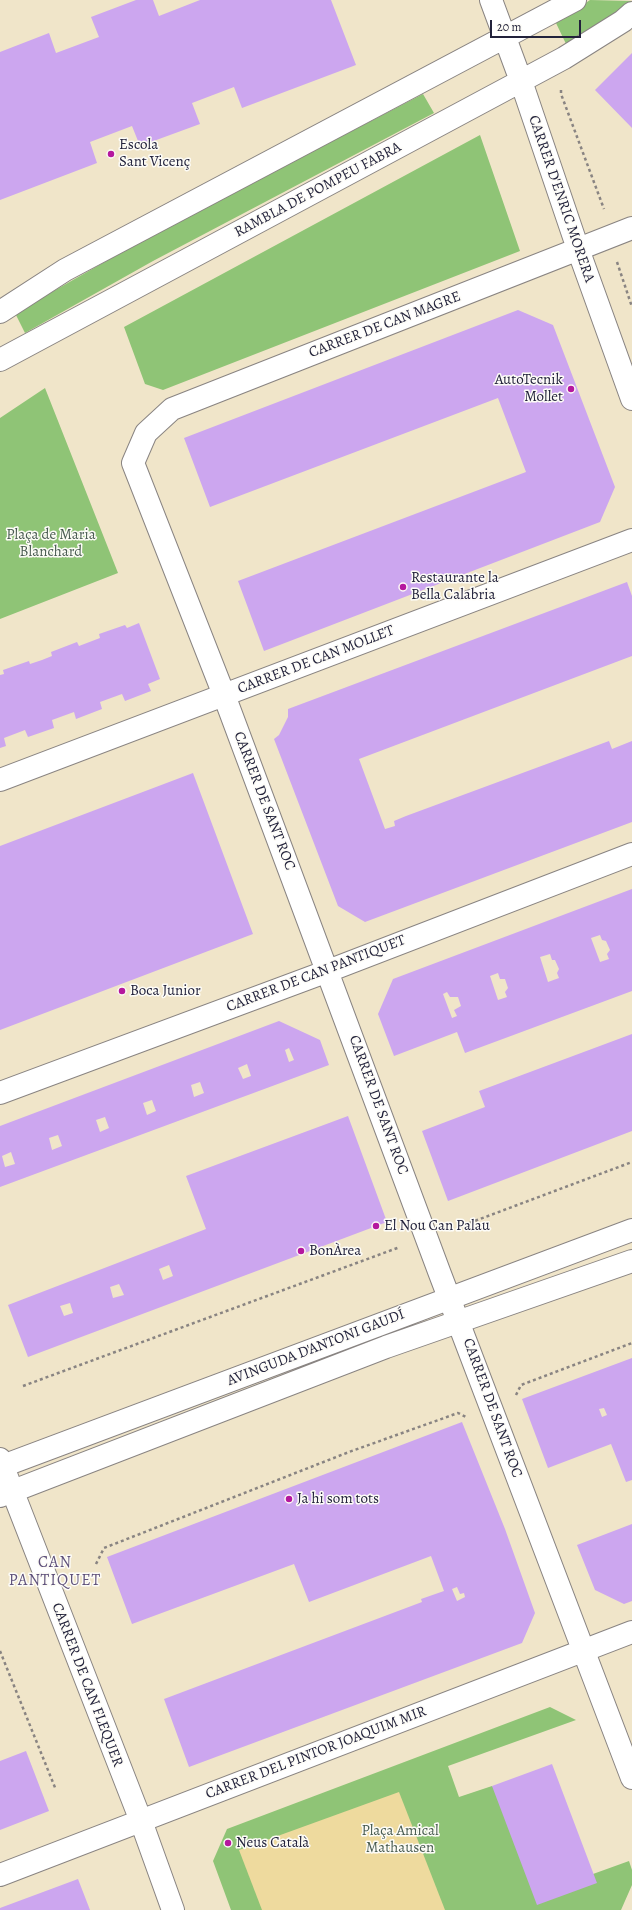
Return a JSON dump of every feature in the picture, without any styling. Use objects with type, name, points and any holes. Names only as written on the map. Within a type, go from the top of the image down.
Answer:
[{"type":"street","name":"CARRER D'ENRIC MORERA","points":[[491,0],[521,81],[578,249],[632,399]]},
{"type":"street","points":[[0,312],[65,270],[575,0]]},
{"type":"street","name":"RAMBLA DE POMPEU FABRA","points":[[0,360],[564,58],[623,22],[632,13]]},
{"type":"street","name":"CARRER DE CAN MAGRE","points":[[146,433],[172,408],[623,232]]},
{"type":"street","name":"CARRER DE SANT ROC","points":[[146,433],[133,463],[224,695],[632,1778]]},
{"type":"street","name":"CARRER DE CAN MOLLET","points":[[0,780],[632,540]]},
{"type":"street","name":"CARRER DE CAN PANTIQUET","points":[[0,1093],[632,854]]},
{"type":"street","name":"AVINGUDA D'ANTONI GAUDÍ","points":[[1,1464],[632,1230]]},
{"type":"street","name":"AVINGUDA D'ANTONI GAUDÍ","points":[[6,1494],[386,1347],[632,1261]]},
{"type":"street","name":"CARRER DE CAN FLEQUER","points":[[1,1464],[6,1494],[141,1821],[173,1910]]},
{"type":"street","name":"CARRER DEL PINTOR JOAQUIM MIR","points":[[0,1875],[632,1632]]},
{"type":"path","points":[[564,58],[561,94],[623,232],[617,265],[632,307]]},
{"type":"path","points":[[464,1225],[632,1162]]},
{"type":"path","points":[[23,1386],[400,1247]]},
{"type":"path","points":[[516,1395],[521,1385],[632,1343]]},
{"type":"path","points":[[96,1564],[104,1548],[349,1452],[458,1413],[472,1419]]},
{"type":"path","points":[[0,1651],[56,1790]]},
{"type":"green space","points":[[590,0],[632,1],[618,13],[567,46],[556,23]]},
{"type":"green space","points":[[423,94],[434,113],[153,261],[25,333],[15,313],[159,231]]},
{"type":"green space","points":[[480,135],[520,251],[163,390],[145,384],[124,327]]},
{"type":"green space","name":"Plaça de Maria Blanchard","points":[[45,388],[118,573],[0,619],[0,418]]},
{"type":"green space","name":"Plaça Amical Mathausen","points":[[550,1707],[576,1720],[448,1766],[459,1797],[492,1786],[593,1874],[629,1861],[632,1870],[632,1885],[621,1910],[231,1910],[213,1861],[227,1829]]},
{"type":"sand","points":[[399,1792],[445,1910],[262,1910],[239,1850]]},
{"type":"building","points":[[136,0],[153,0],[159,16],[200,0],[331,0],[356,65],[242,108],[234,87],[192,103],[200,124],[140,146],[132,126],[90,142],[97,163],[0,200],[0,52],[49,33],[56,53],[99,37],[91,17]]},
{"type":"building","points":[[632,53],[632,128],[595,90]]},
{"type":"building","points":[[518,310],[553,325],[615,487],[600,522],[264,651],[238,581],[526,472],[498,398],[210,507],[184,438]]},
{"type":"building","points":[[627,582],[632,596],[632,656],[359,759],[385,829],[395,826],[394,821],[406,816],[609,741],[612,749],[632,741],[632,822],[365,922],[338,906],[274,739],[279,735],[288,717],[288,709]]},
{"type":"building","points":[[139,623],[160,679],[148,684],[151,691],[125,701],[122,694],[100,702],[102,709],[76,719],[74,712],[52,720],[54,728],[28,737],[25,730],[4,738],[6,746],[0,748],[0,675],[4,674],[3,670],[29,661],[30,664],[42,660],[52,656],[51,652],[77,642],[79,646],[100,638],[99,634],[125,625],[127,628]]},
{"type":"building","points":[[193,773],[253,934],[0,1030],[0,846]]},
{"type":"building","points":[[632,889],[632,991],[465,1053],[457,1032],[394,1056],[378,1014],[393,979]],"holes":[[[600,935],[602,940],[606,941],[610,950],[607,954],[609,959],[600,962],[591,938]],[[550,954],[552,960],[555,960],[559,969],[557,973],[559,978],[548,982],[540,957]],[[498,973],[500,979],[505,979],[508,988],[505,992],[507,997],[498,1000],[490,976]],[[447,992],[450,997],[458,997],[461,1006],[454,1010],[457,1016],[452,1018],[443,994]]]},
{"type":"building","points":[[279,1021],[320,1040],[329,1065],[0,1187],[0,1126]],"holes":[[[289,1048],[294,1060],[289,1062],[285,1050]],[[247,1064],[251,1076],[243,1079],[238,1068]],[[200,1082],[204,1093],[194,1097],[191,1085]],[[152,1100],[156,1111],[147,1115],[143,1103]],[[105,1117],[109,1128],[100,1132],[96,1120]],[[58,1135],[62,1146],[52,1150],[49,1138]],[[11,1152],[15,1164],[5,1167],[2,1156]]]},
{"type":"building","points":[[632,1034],[632,1131],[448,1201],[422,1131],[485,1107],[479,1091]]},
{"type":"building","points":[[348,1116],[387,1222],[28,1357],[8,1305],[206,1229],[186,1176]],"holes":[[[169,1265],[173,1276],[163,1280],[159,1269]],[[119,1284],[124,1295],[113,1298],[110,1287]],[[70,1303],[73,1313],[64,1316],[60,1306]]]},
{"type":"building","points":[[632,1358],[632,1480],[626,1482],[611,1444],[548,1468],[522,1399]],"holes":[[[604,1408],[607,1415],[602,1417],[599,1409]]]},
{"type":"building","points":[[462,1422],[505,1529],[535,1613],[522,1643],[189,1767],[164,1699],[422,1602],[421,1599],[444,1591],[431,1556],[309,1602],[294,1564],[132,1624],[107,1557]],"holes":[[[457,1587],[460,1594],[464,1593],[465,1597],[457,1601],[452,1589]]]},
{"type":"building","points":[[632,1524],[632,1601],[624,1604],[595,1590],[577,1545]]},
{"type":"building","points":[[26,1751],[49,1811],[0,1830],[0,1761]]},
{"type":"building","points":[[552,1764],[597,1883],[537,1905],[492,1786]]},
{"type":"building","points":[[78,1879],[90,1910],[0,1910],[0,1908]]},
{"type":"place","name":"Escola Sant Vicenç","points":[[111,154]]},
{"type":"place","name":"AutoTecnik Mollet","points":[[571,389]]},
{"type":"place","name":"Restaurante la Bella Calabria","points":[[403,587]]},
{"type":"place","name":"Boca Junior","points":[[122,991]]},
{"type":"place","name":"El Nou Can Palau","points":[[376,1226]]},
{"type":"place","name":"BonÀrea","points":[[301,1251]]},
{"type":"place","name":"Ja hi som tots","points":[[289,1499]]},
{"type":"place","name":"Neus Català","points":[[228,1843]]},
{"type":"district","name":"CAN PANTIQUET","points":[[55,1572]]}]
